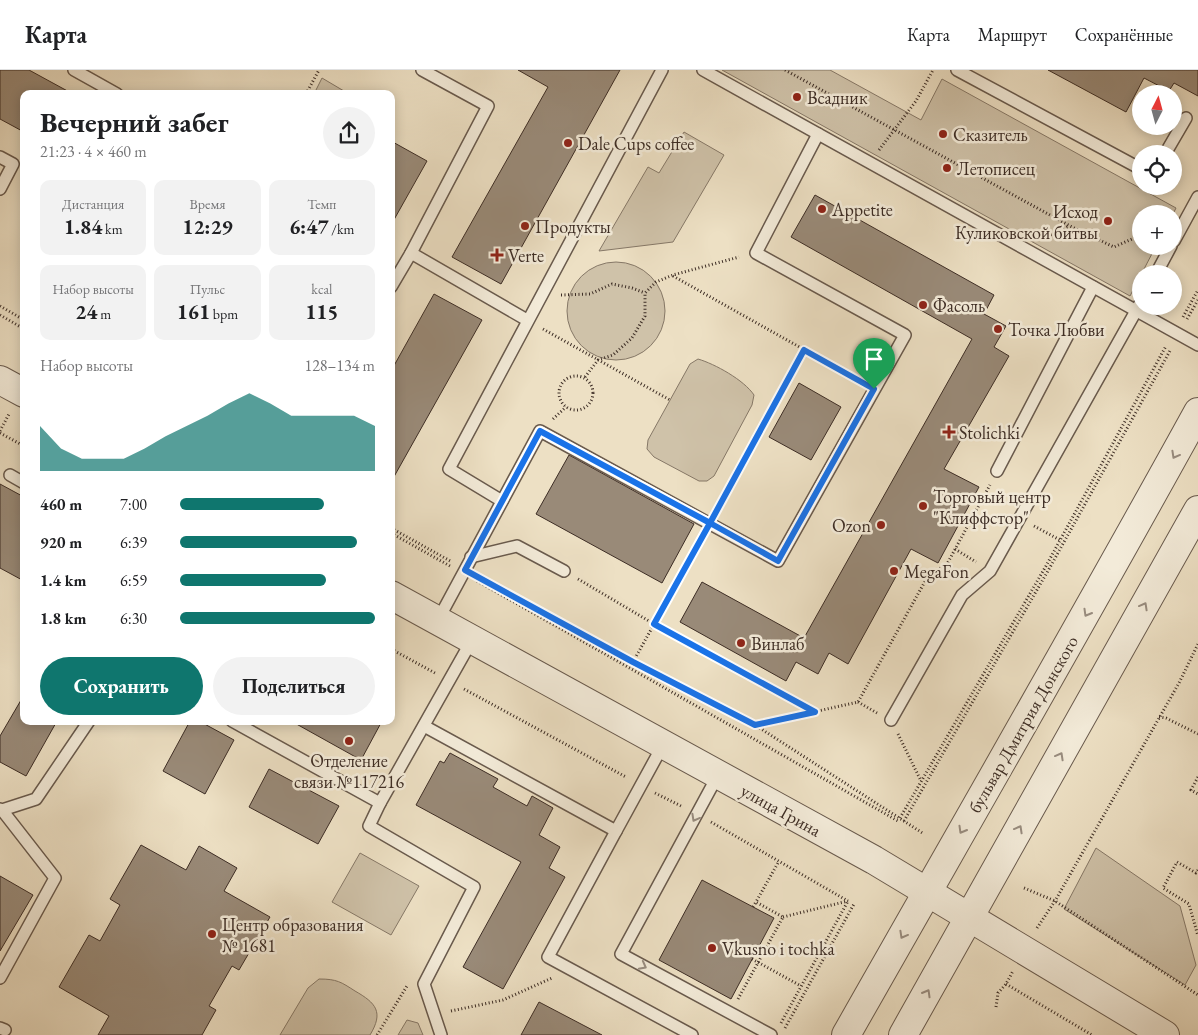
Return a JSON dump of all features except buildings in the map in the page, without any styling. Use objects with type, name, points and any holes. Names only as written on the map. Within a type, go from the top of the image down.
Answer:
[{"type":"street","points":[[0,380],[20,391]]},
{"type":"street","name":"бульвар Дмитрия Донского","points":[[846,1035],[1106,579],[1198,412]]},
{"type":"street","points":[[903,1035],[1198,510]]},
{"type":"street","name":"улица Грина","points":[[395,597],[874,860],[1166,1035]]},
{"type":"lane","points":[[74,70],[111,90]]},
{"type":"lane","points":[[395,280],[488,106],[422,70]]},
{"type":"lane","points":[[502,502],[449,469],[662,70]]},
{"type":"lane","points":[[703,70],[1093,287],[1132,303]]},
{"type":"lane","points":[[956,70],[1132,164]]},
{"type":"lane","points":[[1170,145],[1186,118]]},
{"type":"lane","points":[[438,620],[540,431],[778,561],[905,335],[756,253],[818,134]]},
{"type":"lane","points":[[0,157],[13,164],[0,189]]},
{"type":"lane","points":[[1182,226],[1198,196]]},
{"type":"lane","points":[[411,253],[527,320]]},
{"type":"lane","points":[[997,471],[1093,287]]},
{"type":"lane","points":[[892,720],[962,595],[990,572],[1134,315]]},
{"type":"lane","points":[[1151,315],[1176,333],[1198,345]]},
{"type":"lane","points":[[10,475],[20,481]]},
{"type":"lane","points":[[472,557],[517,546],[564,572]]},
{"type":"lane","points":[[441,1035],[424,984],[474,887],[369,826],[380,803],[472,640]]},
{"type":"lane","points":[[0,978],[54,878],[1,810],[36,799],[86,725]]},
{"type":"lane","points":[[239,725],[380,803]]},
{"type":"lane","points":[[424,726],[616,831]]},
{"type":"lane","points":[[663,745],[548,958],[692,1035]]},
{"type":"lane","points":[[718,775],[621,954],[731,1013],[775,1031]]},
{"type":"path","points":[[308,90],[318,70]]},
{"type":"path","points":[[785,70],[1070,226],[1114,247],[1132,239]]},
{"type":"path","points":[[870,163],[916,101],[933,70]]},
{"type":"path","points":[[1023,248],[1070,226]]},
{"type":"path","points":[[585,378],[598,360],[613,355],[632,338],[645,316],[644,293],[656,282],[673,275],[734,259]]},
{"type":"path","points":[[673,275],[874,389]]},
{"type":"path","points":[[541,295],[590,294],[612,284],[632,288],[644,293]]},
{"type":"path","points":[[904,820],[1049,569],[1198,290]]},
{"type":"path","points":[[899,820],[1060,540],[1176,333],[1198,300]]},
{"type":"path","points":[[0,306],[20,318]]},
{"type":"path","points":[[0,315],[20,327]]},
{"type":"path","points":[[527,320],[670,400]]},
{"type":"path","points":[[633,662],[804,350]]},
{"type":"path","points":[[571,376],[585,378],[593,389],[593,398],[590,403],[586,408],[577,410],[566,407],[559,396],[559,389],[562,383],[571,376]]},
{"type":"path","points":[[0,433],[20,444]]},
{"type":"path","points":[[755,725],[858,702],[928,576],[947,564],[997,471]]},
{"type":"path","points":[[1020,518],[1060,540]]},
{"type":"path","points":[[395,530],[464,572],[899,820],[904,820],[924,834]]},
{"type":"path","points":[[395,535],[755,725],[899,820]]},
{"type":"path","points":[[564,572],[654,624],[815,712]]},
{"type":"path","points":[[996,1007],[998,994],[1006,984],[1039,923],[1055,901],[1198,644]]},
{"type":"path","points":[[395,651],[640,785],[697,814],[848,901]]},
{"type":"path","points":[[1159,716],[1198,734]]},
{"type":"path","points":[[892,720],[921,781]]},
{"type":"path","points":[[1198,777],[1191,790],[1198,794]]},
{"type":"path","points":[[753,907],[778,861]]},
{"type":"path","points":[[1198,870],[1196,873],[1178,862],[1163,888],[1189,904],[1198,936]]},
{"type":"path","points":[[1024,888],[1055,901],[1198,995]]},
{"type":"path","points":[[756,902],[783,917],[848,901]]},
{"type":"path","points":[[775,1031],[848,901]]},
{"type":"path","points":[[781,1035],[854,904]]},
{"type":"path","points":[[731,1013],[783,917]]},
{"type":"path","points":[[752,960],[801,986]]},
{"type":"path","points":[[434,1014],[503,1000],[570,970]]},
{"type":"path","points":[[377,1035],[409,982]]},
{"type":"path","points":[[1006,984],[1092,1035]]},
{"type":"shaded area","points":[[722,70],[830,70],[921,120],[942,79],[1132,184],[1132,195],[1152,195],[1171,205],[1132,205],[1132,255],[1151,255],[1146,265],[1132,265],[1132,292],[1130,296]]},
{"type":"shaded area","points":[[322,78],[342,90],[316,90]]},
{"type":"shaded area","points":[[684,132],[724,155],[673,242],[599,251],[648,167],[659,173]]},
{"type":"shaded area","points":[[616,262],[635,266],[651,276],[661,292],[665,311],[661,330],[651,346],[635,356],[616,360],[597,356],[581,346],[571,330],[567,311],[571,292],[581,276],[597,266]]},
{"type":"shaded area","points":[[698,359],[729,373],[754,395],[752,405],[714,476],[707,481],[699,481],[654,457],[647,449],[648,440],[690,364]]},
{"type":"shaded area","points":[[1096,848],[1180,906],[1196,965],[1185,985],[1064,909]]},
{"type":"shaded area","points":[[360,853],[419,886],[391,935],[332,902]]},
{"type":"shaded area","points":[[319,979],[335,980],[342,983],[373,1004],[376,1009],[377,1020],[370,1035],[280,1035],[308,988]]},
{"type":"shaded area","points":[[407,1020],[418,1023],[423,1035],[398,1035]]},
{"type":"place","name":"Всадник","points":[[797,97]]},
{"type":"place","name":"Сказитель","points":[[943,134]]},
{"type":"place","name":"Dale Cups coffee","points":[[568,143]]},
{"type":"place","name":"Летописец","points":[[947,168]]},
{"type":"place","name":"Appetite","points":[[822,209]]},
{"type":"place","name":"Исход Куликовской битвы","points":[[1108,221]]},
{"type":"place","name":"Продукты","points":[[525,226]]},
{"type":"place","name":"Verte","points":[[497,255]]},
{"type":"place","name":"Фасоль","points":[[923,305]]},
{"type":"place","name":"Точка Любви","points":[[998,329]]},
{"type":"place","name":"Stolichki","points":[[949,432]]},
{"type":"place","name":"Торговый центр \"Клиффстор\"","points":[[923,506]]},
{"type":"place","name":"Ozon","points":[[881,525]]},
{"type":"place","name":"MegaFon","points":[[894,571]]},
{"type":"place","name":"Винлаб","points":[[741,643]]},
{"type":"place","name":"Отделение связи №117216","points":[[349,741]]},
{"type":"place","name":"Центр образования № 1681","points":[[212,934]]},
{"type":"place","name":"Vkusno i tochka","points":[[712,948]]},
{"type":"route","points":[[874,389],[778,561],[710,523],[654,624],[815,712],[755,725],[633,662],[465,570],[540,431],[710,523],[804,350],[874,389]]}]
